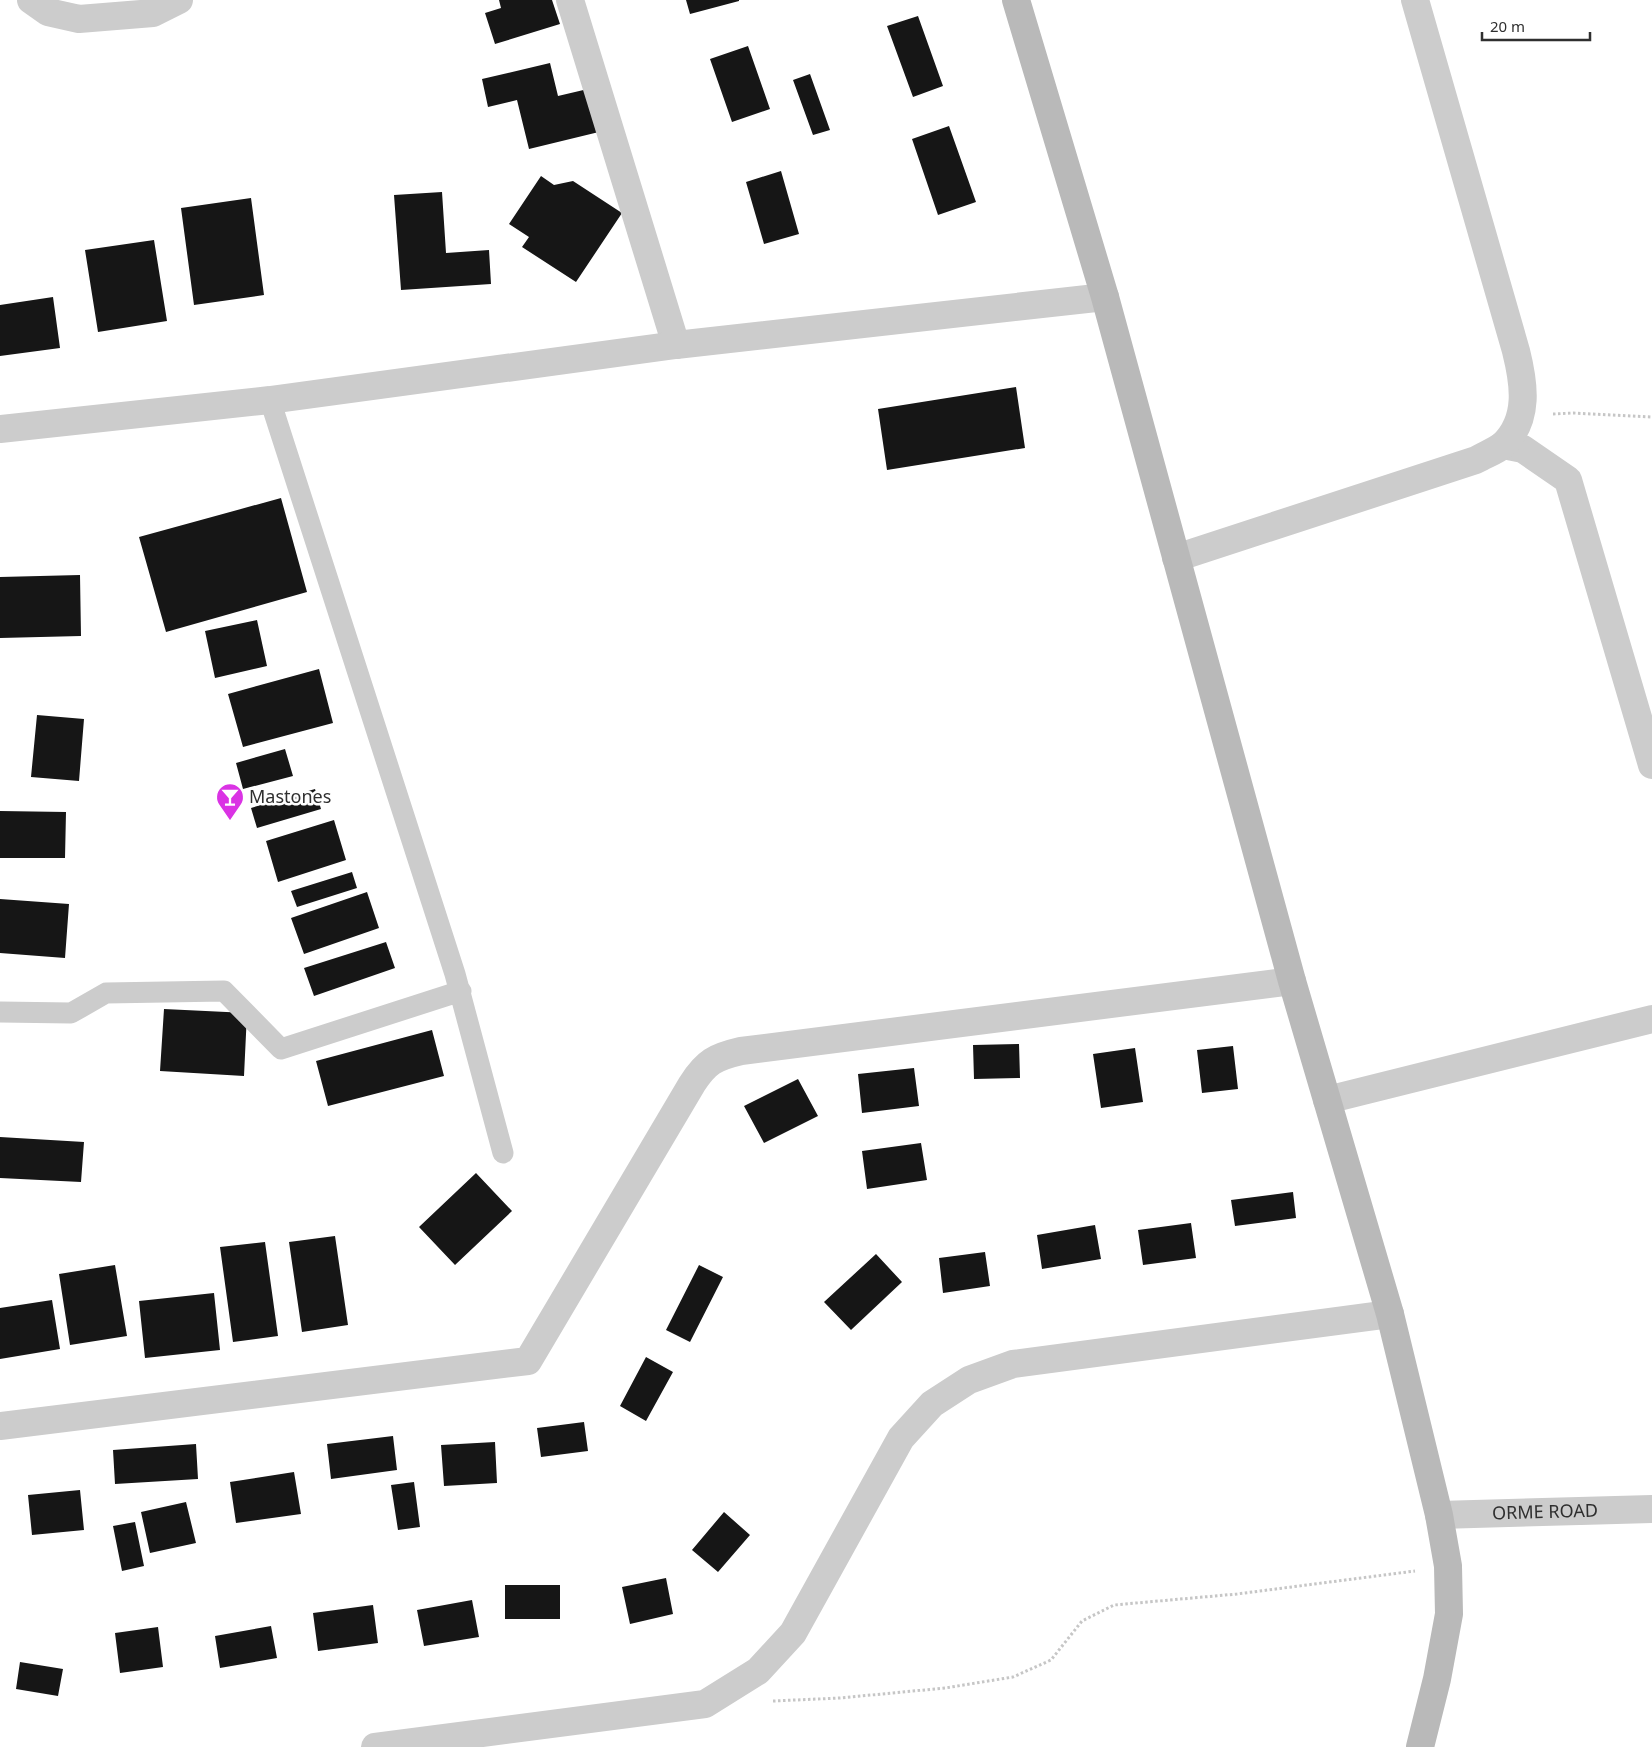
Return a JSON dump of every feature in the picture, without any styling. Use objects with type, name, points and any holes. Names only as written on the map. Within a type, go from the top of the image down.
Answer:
[{"type":"street","points":[[31,0],[48,12],[79,18],[153,13],[179,0]]},
{"type":"street","points":[[570,0],[676,345]]},
{"type":"street","points":[[1016,0],[1105,296],[1292,981],[1390,1314],[1439,1515],[1448,1566],[1449,1614],[1438,1679],[1420,1747]]},
{"type":"street","points":[[1176,558],[1476,460],[1503,445],[1522,417],[1524,382],[1516,350],[1415,0]]},
{"type":"street","points":[[0,429],[270,400],[676,345],[1105,296]]},
{"type":"street","points":[[1503,445],[1523,449],[1568,480],[1652,765]]},
{"type":"street","points":[[0,1426],[528,1361],[692,1084],[704,1067],[721,1055],[1292,981]]},
{"type":"street","points":[[1327,1100],[1652,1019]]},
{"type":"street","points":[[375,1747],[705,1704],[758,1671],[793,1633],[901,1438],[932,1404],[969,1380],[1014,1364],[1390,1314]]},
{"type":"street","name":"ORME ROAD","points":[[1439,1515],[1652,1509]]},
{"type":"lane","points":[[270,400],[461,991],[503,1153]]},
{"type":"lane","points":[[0,1012],[71,1013],[106,992],[224,991],[281,1049],[461,991]]},
{"type":"path","points":[[1522,417],[1573,413],[1652,417]]},
{"type":"path","points":[[763,1701],[859,1696],[945,1688],[1014,1677],[1052,1660],[1082,1621],[1114,1605],[1237,1594],[1448,1566]]},
{"type":"building","points":[[499,0],[552,0],[560,24],[495,44],[485,13],[501,8]]},
{"type":"building","points":[[686,0],[739,0],[739,1],[690,14]]},
{"type":"building","points":[[918,16],[943,86],[913,97],[887,26]]},
{"type":"building","points":[[748,46],[770,109],[732,122],[710,59]]},
{"type":"building","points":[[550,63],[558,96],[592,88],[603,131],[529,149],[517,100],[488,107],[482,79]]},
{"type":"building","points":[[810,74],[830,130],[813,135],[793,80]]},
{"type":"building","points":[[949,126],[976,202],[938,215],[912,139]]},
{"type":"building","points":[[781,171],[799,234],[764,244],[746,182]]},
{"type":"building","points":[[541,176],[554,185],[573,181],[622,213],[576,282],[522,247],[529,237],[509,224]]},
{"type":"building","points":[[442,192],[446,253],[489,250],[491,284],[401,290],[394,195]]},
{"type":"building","points":[[251,198],[264,295],[194,305],[181,208]]},
{"type":"building","points":[[154,240],[167,321],[98,332],[85,250]]},
{"type":"building","points":[[53,297],[60,348],[0,356],[0,305]]},
{"type":"building","points":[[1016,387],[1025,448],[887,470],[878,409]]},
{"type":"building","points":[[281,498],[307,592],[166,632],[139,537]]},
{"type":"building","points":[[80,575],[81,636],[0,638],[0,577]]},
{"type":"building","points":[[257,620],[267,666],[215,678],[205,631]]},
{"type":"building","points":[[319,669],[333,723],[243,747],[228,694]]},
{"type":"building","points":[[37,715],[84,719],[79,781],[31,777]]},
{"type":"building","points":[[285,749],[293,776],[243,789],[236,763]]},
{"type":"building","points":[[315,789],[321,809],[257,828],[251,808]]},
{"type":"building","points":[[0,811],[66,812],[65,858],[0,858]]},
{"type":"building","points":[[334,820],[346,860],[278,882],[266,841]]},
{"type":"building","points":[[352,872],[357,888],[297,907],[291,891]]},
{"type":"building","points":[[367,892],[379,928],[304,954],[291,918]]},
{"type":"building","points":[[0,899],[69,904],[65,958],[0,953]]},
{"type":"building","points":[[386,942],[395,968],[314,996],[304,968]]},
{"type":"building","points":[[164,1009],[247,1013],[244,1076],[160,1071]]},
{"type":"building","points":[[432,1030],[444,1076],[328,1106],[316,1061]]},
{"type":"building","points":[[1019,1044],[1020,1078],[974,1079],[973,1045]]},
{"type":"building","points":[[1233,1046],[1238,1089],[1202,1093],[1197,1050]]},
{"type":"building","points":[[1135,1048],[1143,1102],[1101,1108],[1093,1054]]},
{"type":"building","points":[[914,1068],[919,1106],[862,1113],[858,1074]]},
{"type":"building","points":[[798,1079],[818,1116],[764,1143],[744,1106]]},
{"type":"building","points":[[0,1137],[84,1142],[81,1182],[0,1178]]},
{"type":"building","points":[[921,1143],[927,1180],[867,1189],[862,1151]]},
{"type":"building","points":[[476,1173],[512,1211],[455,1265],[419,1227]]},
{"type":"building","points":[[1293,1192],[1296,1218],[1235,1226],[1231,1200]]},
{"type":"building","points":[[1191,1223],[1196,1258],[1143,1265],[1138,1230]]},
{"type":"building","points":[[1095,1225],[1101,1259],[1042,1269],[1037,1235]]},
{"type":"building","points":[[335,1236],[348,1325],[302,1332],[289,1242]]},
{"type":"building","points":[[265,1242],[278,1336],[233,1342],[220,1247]]},
{"type":"building","points":[[985,1252],[990,1286],[943,1293],[939,1258]]},
{"type":"building","points":[[876,1254],[902,1282],[851,1330],[824,1302]]},
{"type":"building","points":[[115,1265],[127,1336],[70,1345],[59,1274]]},
{"type":"building","points":[[699,1265],[723,1277],[690,1342],[666,1330]]},
{"type":"building","points":[[214,1293],[220,1350],[145,1358],[139,1301]]},
{"type":"building","points":[[52,1300],[60,1349],[0,1359],[0,1308]]},
{"type":"building","points":[[646,1357],[673,1372],[646,1421],[620,1406]]},
{"type":"building","points":[[584,1422],[588,1451],[541,1457],[537,1428]]},
{"type":"building","points":[[393,1436],[397,1470],[331,1479],[327,1444]]},
{"type":"building","points":[[495,1442],[497,1483],[444,1486],[441,1445]]},
{"type":"building","points":[[196,1444],[198,1479],[115,1484],[113,1450]]},
{"type":"building","points":[[294,1472],[301,1514],[236,1523],[230,1482]]},
{"type":"building","points":[[414,1482],[420,1527],[398,1530],[391,1485]]},
{"type":"building","points":[[80,1490],[84,1530],[32,1535],[28,1495]]},
{"type":"building","points":[[186,1502],[196,1543],[150,1553],[141,1512]]},
{"type":"building","points":[[724,1512],[750,1535],[718,1572],[692,1550]]},
{"type":"building","points":[[135,1522],[144,1566],[122,1571],[113,1526]]},
{"type":"building","points":[[666,1578],[673,1614],[630,1624],[622,1587]]},
{"type":"building","points":[[505,1585],[560,1585],[560,1619],[505,1619]]},
{"type":"building","points":[[472,1600],[479,1637],[424,1646],[417,1610]]},
{"type":"building","points":[[373,1605],[378,1643],[318,1651],[313,1613]]},
{"type":"building","points":[[271,1626],[277,1658],[220,1668],[215,1636]]},
{"type":"building","points":[[158,1627],[163,1667],[120,1673],[115,1633]]},
{"type":"building","points":[[20,1662],[63,1669],[58,1696],[16,1689]]},
{"type":"place","name":"Mastones","points":[[230,821]]}]
